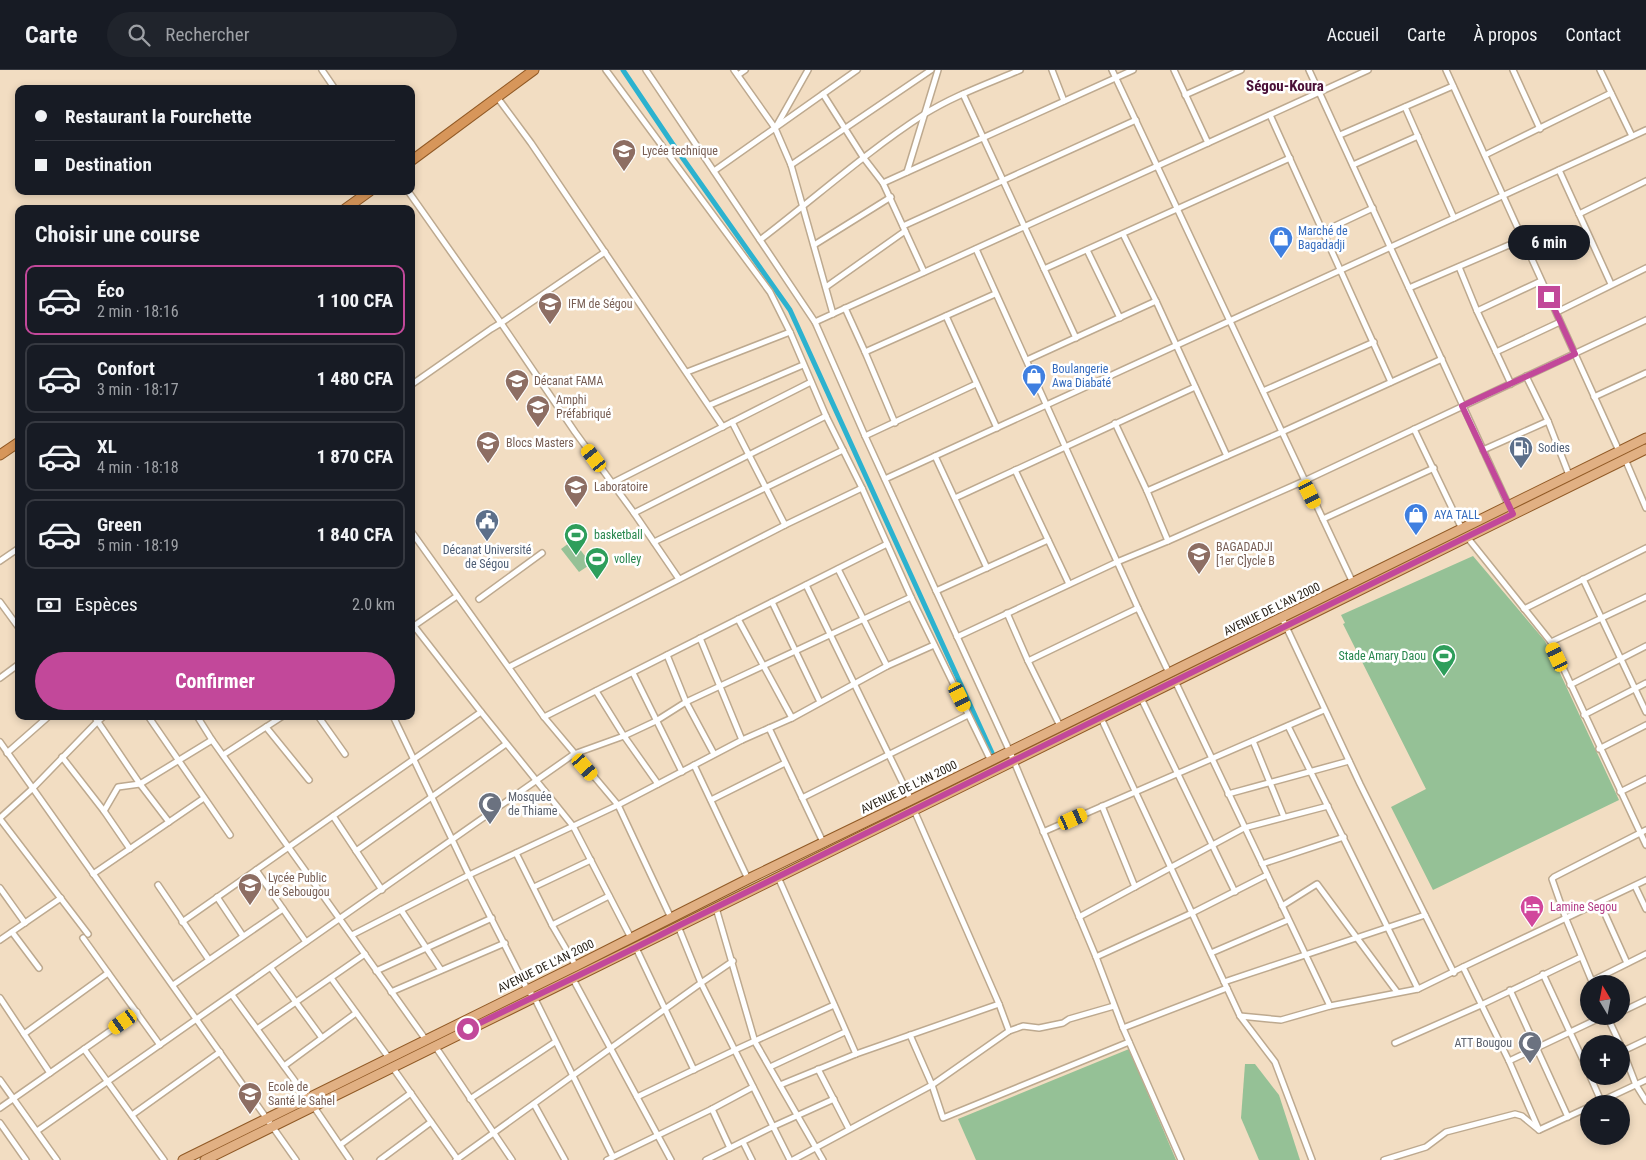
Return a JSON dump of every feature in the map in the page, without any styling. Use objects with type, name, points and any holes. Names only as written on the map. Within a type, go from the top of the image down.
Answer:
[{"type":"highway","points":[[415,158],[534,70]]},
{"type":"highway","points":[[351,205],[364,195]]},
{"type":"highway","points":[[0,455],[15,446]]},
{"type":"main road","name":"AVENUE DE L'AN 2000","points":[[311,1103],[389,1058],[748,879],[1060,726],[1284,622],[1464,533],[1509,505],[1646,438]]},
{"type":"main road","name":"AVENUE DE L'AN 2000","points":[[183,1160],[393,1068],[1175,681],[1353,583],[1464,533],[1513,514],[1646,449]]},
{"type":"main road","name":"AVENUE DE L'AN 2000","points":[[205,1160],[270,1123]]},
{"type":"street","points":[[322,70],[332,85]]},
{"type":"street","points":[[606,70],[770,292],[911,597],[991,761]]},
{"type":"street","points":[[745,70],[736,72],[775,128],[791,165],[833,314]]},
{"type":"street","points":[[775,128],[808,70]]},
{"type":"street","points":[[714,171],[857,70]]},
{"type":"street","points":[[760,240],[863,157],[925,114],[963,94],[1020,70]]},
{"type":"street","points":[[1052,70],[1064,101]]},
{"type":"street","points":[[1112,70],[1353,583]]},
{"type":"street","points":[[883,183],[1133,70]]},
{"type":"street","points":[[1174,70],[1208,143]]},
{"type":"street","points":[[1185,95],[1241,70]]},
{"type":"street","points":[[1309,70],[1513,514]]},
{"type":"street","points":[[816,322],[1368,70]]},
{"type":"street","points":[[1446,70],[1523,239],[1540,281],[1557,312],[1619,451]]},
{"type":"street","points":[[1513,70],[1540,129]]},
{"type":"street","points":[[1600,70],[1632,136]]},
{"type":"street","points":[[649,71],[816,322],[865,436],[1014,761],[1096,957],[1128,1042],[1181,1160]]},
{"type":"street","points":[[791,165],[844,128],[935,71]]},
{"type":"street","points":[[907,172],[925,114],[935,71]]},
{"type":"street","points":[[1340,135],[1453,86]]},
{"type":"street","points":[[1485,156],[1611,93]]},
{"type":"street","points":[[823,94],[891,197],[924,272]]},
{"type":"street","points":[[963,94],[1076,338]]},
{"type":"street","points":[[497,97],[710,405],[723,427]]},
{"type":"street","points":[[1405,107],[1454,218]]},
{"type":"street","points":[[1270,115],[1391,382]]},
{"type":"street","points":[[826,287],[904,228],[1136,120]]},
{"type":"street","points":[[885,479],[1646,130]]},
{"type":"street","points":[[1353,165],[1418,136]]},
{"type":"street","points":[[1044,269],[1290,158]]},
{"type":"street","points":[[1559,170],[1611,284]]},
{"type":"street","points":[[1579,214],[1646,181]]},
{"type":"street","points":[[411,195],[679,579]]},
{"type":"street","points":[[814,245],[891,197]]},
{"type":"street","points":[[1322,232],[1373,208]]},
{"type":"street","points":[[1123,234],[1227,456]]},
{"type":"street","points":[[1410,288],[1523,239]]},
{"type":"street","points":[[976,249],[1169,674]]},
{"type":"street","points":[[1087,250],[1120,318]]},
{"type":"street","points":[[415,382],[605,252]]},
{"type":"street","points":[[1459,268],[1511,384]]},
{"type":"street","points":[[1557,312],[1646,268]]},
{"type":"street","points":[[1477,311],[1540,281]]},
{"type":"street","points":[[865,352],[995,294]]},
{"type":"street","points":[[1027,360],[1156,301]]},
{"type":"street","points":[[845,308],[895,422]]},
{"type":"street","points":[[946,316],[997,428]]},
{"type":"street","points":[[957,637],[1117,562],[1304,481],[1646,320]]},
{"type":"street","points":[[1496,352],[1560,322]]},
{"type":"street","points":[[687,372],[790,332]]},
{"type":"street","points":[[1263,391],[1374,342]]},
{"type":"street","points":[[1147,491],[1442,359]]},
{"type":"street","points":[[710,405],[803,365]]},
{"type":"street","points":[[1594,397],[1646,373]]},
{"type":"street","points":[[1526,376],[1548,421],[1569,475]]},
{"type":"street","points":[[612,483],[811,382]]},
{"type":"street","points":[[865,436],[976,384]]},
{"type":"street","points":[[954,498],[1195,387]]},
{"type":"street","points":[[634,513],[826,416]]},
{"type":"street","points":[[1483,450],[1548,421]]},
{"type":"street","points":[[732,422],[785,525]]},
{"type":"street","points":[[1115,423],[1168,541]]},
{"type":"street","points":[[1414,429],[1464,533],[1550,642],[1646,845]]},
{"type":"street","points":[[654,542],[843,450]]},
{"type":"street","points":[[935,456],[987,568]]},
{"type":"street","points":[[1625,460],[1646,508]]},
{"type":"street","points":[[1323,519],[1434,468]]},
{"type":"street","points":[[1016,470],[1069,584]]},
{"type":"street","points":[[509,667],[785,525],[862,488]]},
{"type":"street","points":[[415,537],[544,717],[618,804],[671,918]]},
{"type":"street","points":[[936,591],[1048,540]]},
{"type":"street","points":[[544,717],[887,544]]},
{"type":"street","points":[[1524,608],[1646,548]]},
{"type":"street","points":[[0,562],[15,551]]},
{"type":"street","points":[[479,599],[542,552]]},
{"type":"street","points":[[838,569],[886,666]]},
{"type":"street","points":[[1583,579],[1646,712]]},
{"type":"street","points":[[806,585],[912,800]]},
{"type":"street","points":[[415,626],[456,596]]},
{"type":"street","points":[[36,1131],[340,920],[574,754],[624,736],[656,721],[686,702],[911,597]]},
{"type":"street","points":[[1550,642],[1646,597]]},
{"type":"street","points":[[0,602],[15,623]]},
{"type":"street","points":[[772,602],[820,702]]},
{"type":"street","points":[[1028,662],[1138,608]]},
{"type":"street","points":[[1007,613],[1028,662],[1060,726]]},
{"type":"street","points":[[738,619],[792,718]]},
{"type":"street","points":[[1284,622],[1348,761],[1454,973]]},
{"type":"street","points":[[415,630],[573,826],[631,938]]},
{"type":"street","points":[[700,638],[742,740]]},
{"type":"street","points":[[352,936],[469,875],[618,804],[742,740],[792,718],[886,666],[934,645]]},
{"type":"street","points":[[1570,685],[1646,646]]},
{"type":"street","points":[[667,655],[686,702],[714,754]]},
{"type":"street","points":[[0,678],[15,667]]},
{"type":"street","points":[[633,673],[682,772]]},
{"type":"street","points":[[1175,681],[1330,1006]]},
{"type":"street","points":[[1584,715],[1646,684]]},
{"type":"street","points":[[596,691],[624,736],[658,784]]},
{"type":"street","points":[[1141,698],[1235,892]]},
{"type":"street","points":[[1043,832],[1324,710]]},
{"type":"street","points":[[182,922],[481,712]]},
{"type":"street","points":[[802,798],[968,715]]},
{"type":"street","points":[[1101,718],[1240,1016],[1275,1062],[1312,1160]]},
{"type":"street","points":[[7,753],[44,720]]},
{"type":"street","points":[[88,934],[0,819],[99,720]]},
{"type":"street","points":[[151,720],[230,835]]},
{"type":"street","points":[[200,720],[426,1040]]},
{"type":"street","points":[[223,755],[277,720]]},
{"type":"street","points":[[321,720],[346,754]]},
{"type":"street","points":[[395,720],[469,875],[528,989],[534,997],[613,1157]]},
{"type":"street","points":[[97,722],[169,822]]},
{"type":"street","points":[[1599,748],[1646,725]]},
{"type":"street","points":[[1288,726],[1418,989]]},
{"type":"street","points":[[266,727],[309,780]]},
{"type":"street","points":[[769,728],[823,842]]},
{"type":"street","points":[[104,810],[118,787],[140,784],[212,740]]},
{"type":"street","points":[[1252,741],[1284,817]]},
{"type":"street","points":[[0,742],[296,1160]]},
{"type":"street","points":[[356,851],[506,744]]},
{"type":"street","points":[[62,758],[104,810],[130,849]]},
{"type":"street","points":[[1228,794],[1348,761]]},
{"type":"street","points":[[711,800],[785,763]]},
{"type":"street","points":[[694,765],[748,879]]},
{"type":"street","points":[[1620,792],[1646,779]]},
{"type":"street","points":[[92,874],[204,798]]},
{"type":"street","points":[[1102,806],[1135,887]]},
{"type":"street","points":[[1079,917],[1244,828],[1328,806]]},
{"type":"street","points":[[914,810],[1000,1004],[1008,1031]]},
{"type":"street","points":[[333,816],[382,890]]},
{"type":"street","points":[[1590,975],[1552,881],[1554,877],[1646,830]]},
{"type":"street","points":[[1262,864],[1344,837]]},
{"type":"street","points":[[516,853],[552,925],[576,966]]},
{"type":"street","points":[[534,887],[591,860]]},
{"type":"street","points":[[256,870],[306,942]]},
{"type":"street","points":[[1096,957],[1192,914],[1267,875]]},
{"type":"street","points":[[778,877],[856,1054]]},
{"type":"street","points":[[1240,1016],[1281,1020],[1330,1006],[1418,989],[1646,880]]},
{"type":"street","points":[[1282,906],[1317,884],[1397,992]]},
{"type":"street","points":[[158,885],[209,960]]},
{"type":"street","points":[[1635,886],[1646,909]]},
{"type":"street","points":[[0,888],[25,922]]},
{"type":"street","points":[[552,925],[609,896]]},
{"type":"street","points":[[217,897],[244,936]]},
{"type":"street","points":[[0,940],[61,898]]},
{"type":"street","points":[[1600,903],[1627,963]]},
{"type":"street","points":[[716,908],[733,961],[755,1042],[823,1160]]},
{"type":"street","points":[[172,986],[283,909]]},
{"type":"street","points":[[401,910],[440,970]]},
{"type":"street","points":[[1224,982],[1425,915]]},
{"type":"street","points":[[376,971],[492,918]]},
{"type":"street","points":[[1211,953],[1288,920]]},
{"type":"street","points":[[678,926],[701,983],[772,1126],[792,1160],[932,1085],[1008,1031],[1023,1026],[1039,1028],[1063,1023],[1069,1019],[1114,1006]]},
{"type":"street","points":[[12,932],[39,968]]},
{"type":"street","points":[[83,938],[160,1045]]},
{"type":"street","points":[[391,992],[505,943]]},
{"type":"street","points":[[636,948],[694,1070]]},
{"type":"street","points":[[257,1029],[365,954]]},
{"type":"street","points":[[1606,975],[1646,954]]},
{"type":"street","points":[[1395,1043],[1482,1005],[1581,956]]},
{"type":"street","points":[[393,1068],[457,1160],[733,961]]},
{"type":"street","points":[[1462,967],[1509,1060],[1539,1130]]},
{"type":"street","points":[[271,968],[322,1038]]},
{"type":"street","points":[[24,1034],[108,973]]},
{"type":"street","points":[[1544,974],[1580,1054]]},
{"type":"street","points":[[330,978],[389,1058]]},
{"type":"street","points":[[573,979],[671,1160]]},
{"type":"street","points":[[1123,1028],[1227,988]]},
{"type":"street","points":[[1510,990],[1568,1117]]},
{"type":"street","points":[[232,995],[350,1160]]},
{"type":"street","points":[[0,998],[50,1073]]},
{"type":"street","points":[[1630,1008],[1646,1000]]},
{"type":"street","points":[[780,1085],[856,1054],[1000,1004]]},
{"type":"street","points":[[637,1097],[734,1050],[834,1005]]},
{"type":"street","points":[[0,1108],[136,1012]]},
{"type":"street","points":[[284,1066],[356,1013]]},
{"type":"street","points":[[1509,1060],[1588,1025]]},
{"type":"street","points":[[770,1067],[846,1032]]},
{"type":"street","points":[[910,1035],[932,1085],[943,1118],[1128,1042]]},
{"type":"street","points":[[1630,1045],[1646,1040]]},
{"type":"street","points":[[470,1099],[555,1042]]},
{"type":"street","points":[[435,1046],[512,1160]]},
{"type":"street","points":[[84,1050],[164,1160]]},
{"type":"street","points":[[132,1115],[220,1052]]},
{"type":"street","points":[[818,1069],[849,1129]]},
{"type":"street","points":[[1630,1069],[1636,1085],[1646,1101]]},
{"type":"street","points":[[0,1080],[57,1160]]},
{"type":"street","points":[[1614,1095],[1646,1080]]},
{"type":"street","points":[[607,1160],[753,1087]]},
{"type":"street","points":[[340,1145],[411,1094]]},
{"type":"street","points":[[706,1160],[772,1126],[834,1099]]},
{"type":"street","points":[[534,1104],[565,1160]]},
{"type":"street","points":[[712,1109],[730,1148]]},
{"type":"street","points":[[1539,1130],[1580,1111]]},
{"type":"street","points":[[1384,1160],[1426,1147],[1446,1132],[1515,1114],[1522,1116],[1539,1130]]},
{"type":"street","points":[[380,1160],[431,1122]]},
{"type":"street","points":[[0,1123],[26,1160]]},
{"type":"street","points":[[743,1142],[752,1160]]},
{"type":"green space","name":"basketball","points":[[573,540],[591,564],[579,572],[561,549]]},
{"type":"green space","points":[[1473,556],[1545,641],[1619,800],[1433,890],[1391,807],[1426,789],[1343,624],[1345,623],[1341,615]]},
{"type":"green space","points":[[1129,1049],[1176,1160],[976,1160],[958,1119]]},
{"type":"green space","points":[[1245,1064],[1255,1064],[1279,1095],[1300,1160],[1259,1160],[1241,1118]]},
{"type":"waterway","points":[[623,70],[790,310],[993,755]]},
{"type":"place","name":"Lycée technique","points":[[624,172]]},
{"type":"place","name":"Marché de Bagadadji","points":[[1281,259]]},
{"type":"place","name":"IFM de Ségou","points":[[550,325]]},
{"type":"place","name":"Boulangerie Awa Diabaté","points":[[1034,397]]},
{"type":"place","name":"Décanat FAMA","points":[[517,402]]},
{"type":"place","name":"Amphi Préfabriqué","points":[[538,428]]},
{"type":"place","name":"Blocs Masters","points":[[488,464]]},
{"type":"place","name":"Sodies","points":[[1521,469]]},
{"type":"place","name":"Laboratoire","points":[[576,508]]},
{"type":"place","name":"AYA TALL","points":[[1416,536]]},
{"type":"place","name":"Décanat Université de Ségou","points":[[487,542]]},
{"type":"place","name":"basketball","points":[[576,556]]},
{"type":"place","name":"BAGADADJI [1er C]ycle B","points":[[1199,575]]},
{"type":"place","name":"volley","points":[[597,580]]},
{"type":"place","name":"Stade Amary Daou","points":[[1444,677]]},
{"type":"place","name":"Mosquée de Thiame","points":[[490,825]]},
{"type":"place","name":"Lycée Public de Sebougou","points":[[250,906]]},
{"type":"place","name":"Lamine Segou","points":[[1532,928]]},
{"type":"place","name":"ATT Bougou","points":[[1530,1064]]},
{"type":"place","name":"Ecole de Santé le Sahel","points":[[250,1115]]},
{"type":"district","name":"Ségou-Koura","points":[[1285,86]]},
{"type":"route","points":[[468,1029],[636,948],[1513,514],[1462,406],[1575,354],[1549,297]]}]
